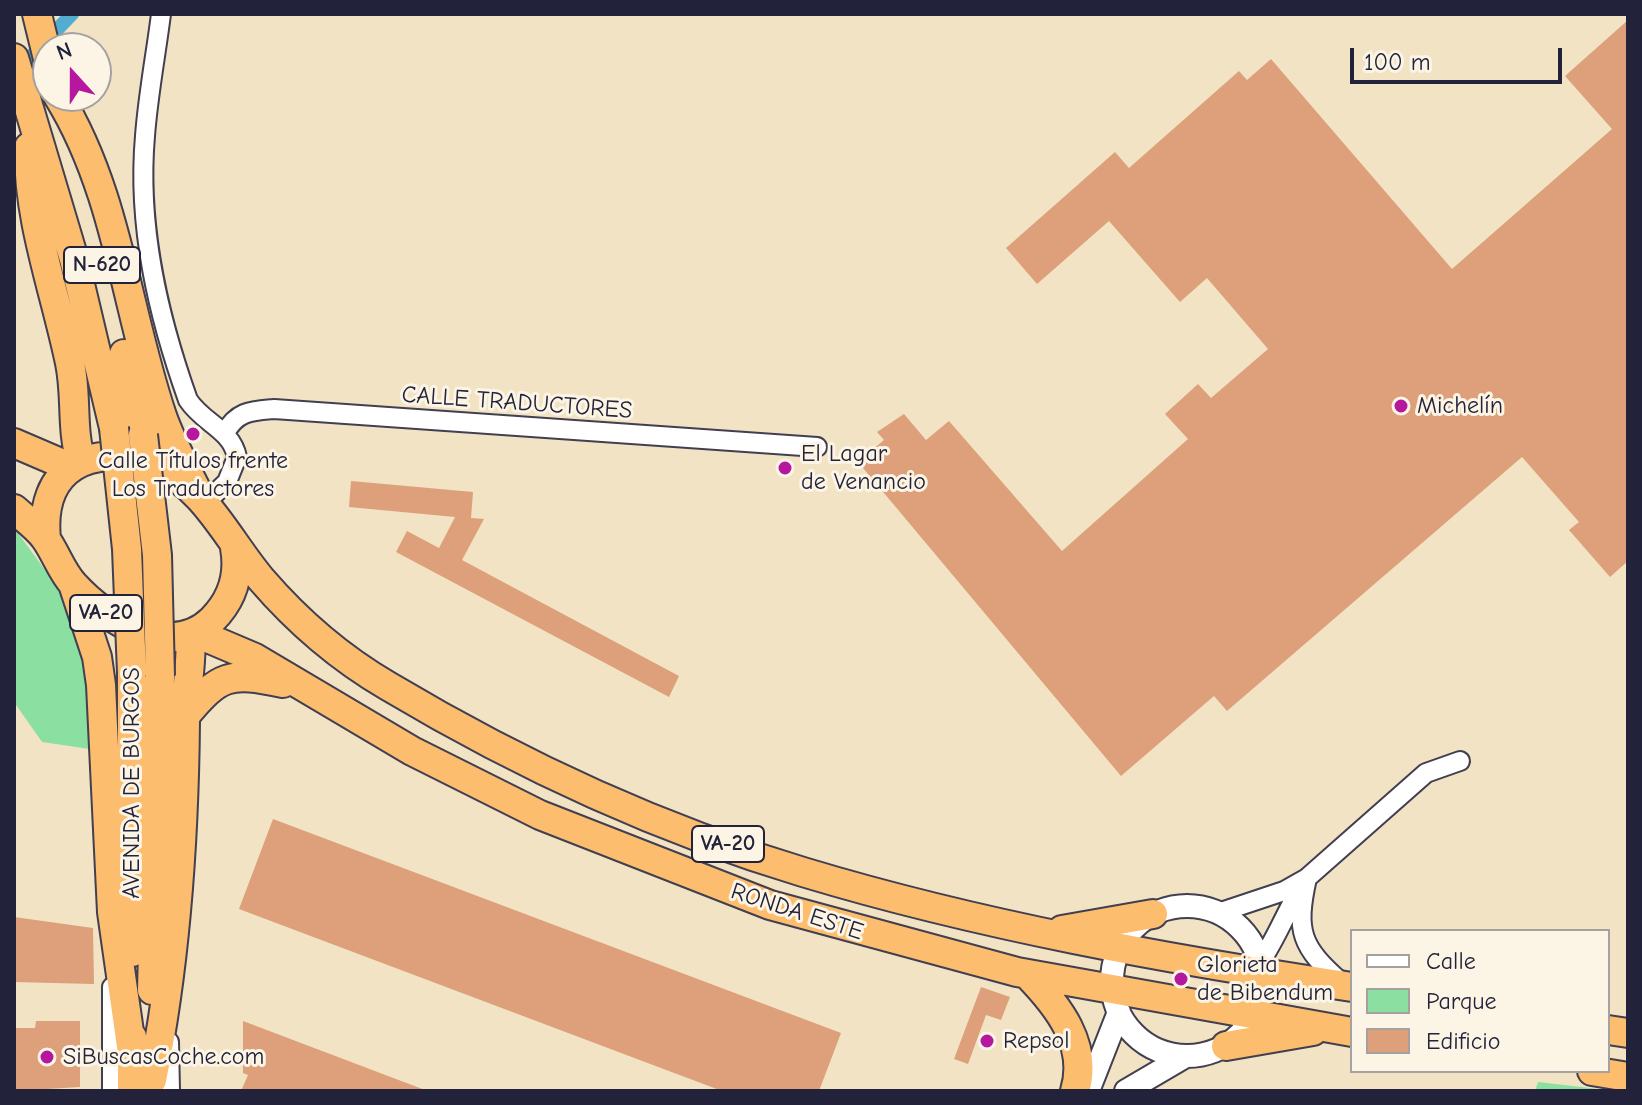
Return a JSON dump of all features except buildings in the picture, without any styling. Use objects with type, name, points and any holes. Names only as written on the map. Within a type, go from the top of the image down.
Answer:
[{"type":"highway","name":"N-620","points":[[14,58],[28,110]]},
{"type":"highway","name":"AVENIDA DE BURGOS","points":[[28,110],[74,259],[114,428],[146,674],[151,1088]]},
{"type":"highway","points":[[28,110],[31,199],[71,366],[76,464],[49,496],[44,516],[46,539]]},
{"type":"highway","name":"AVENIDA DE BURGOS","points":[[62,112],[143,435],[157,555],[146,674],[132,1053],[151,1088]]},
{"type":"highway","points":[[68,112],[82,134],[113,230],[163,419],[202,500]]},
{"type":"highway","name":"RONDA ESTE","points":[[14,443],[76,464],[110,456],[142,462],[173,475],[202,500],[235,548],[283,603],[341,656],[424,707],[536,765],[643,813],[799,871],[983,921],[1120,947],[1261,967],[1349,987]]},
{"type":"highway","name":"RONDA ESTE","points":[[14,509],[46,539],[73,584],[100,610],[141,633],[169,638],[193,634],[255,658],[412,751],[483,787],[672,870],[864,934],[1028,975],[1116,1001],[1255,1014],[1341,1030]]},
{"type":"highway","points":[[151,1088],[169,996],[185,803],[185,716],[193,634],[225,604],[234,587],[237,570],[235,548]]},
{"type":"highway","points":[[73,584],[97,657],[101,685],[112,912],[132,1053]]},
{"type":"highway","points":[[185,716],[211,686],[227,677],[244,675],[308,687]]},
{"type":"highway","points":[[1050,933],[1153,914]]},
{"type":"highway","points":[[1028,975],[1067,1021],[1075,1044],[1079,1077],[1075,1091]]},
{"type":"highway","points":[[1226,1046],[1341,1030]]},
{"type":"highway","points":[[1604,1073],[1628,1077]]},
{"type":"street","points":[[161,14],[145,137],[146,224],[153,274],[173,359],[188,400],[199,417],[225,433],[234,446],[235,469],[220,491],[202,500]]},
{"type":"street","name":"CALLE TRADUCTORES","points":[[225,433],[233,418],[248,411],[274,409],[817,447]]},
{"type":"street","points":[[1218,913],[1284,891],[1307,878],[1426,773],[1460,761]]},
{"type":"street","points":[[1261,967],[1286,908],[1307,878]]},
{"type":"street","points":[[1307,878],[1301,935],[1314,958],[1349,987]]},
{"type":"street","points":[[1088,1091],[1116,1001],[1120,947],[1133,930],[1153,914],[1184,907],[1218,913],[1248,936],[1261,967],[1262,994],[1255,1014],[1243,1033],[1226,1046],[1206,1054],[1184,1057],[1126,1091]]},
{"type":"street","name":"AVENIDA DE BURGOS","points":[[112,912],[112,1091]]},
{"type":"street","points":[[1116,1001],[1140,1040],[1155,1049],[1184,1057]]},
{"type":"green space","points":[[14,528],[60,590],[85,655],[90,749],[42,742],[14,702]]},
{"type":"green space","points":[[1538,1082],[1607,1090],[1535,1091]]},
{"type":"waterway","points":[[17,71],[72,14]]},
{"type":"place","name":"Michelín","points":[[1401,406]]},
{"type":"place","name":"Calle Títulos frente Los Traductores","points":[[193,434]]},
{"type":"place","name":"El Lagar de Venancio","points":[[785,468]]},
{"type":"place","name":"Glorieta de Bibendum","points":[[1181,979]]},
{"type":"place","name":"Repsol","points":[[987,1041]]},
{"type":"place","name":"SiBuscasCoche.com","points":[[47,1057]]}]
